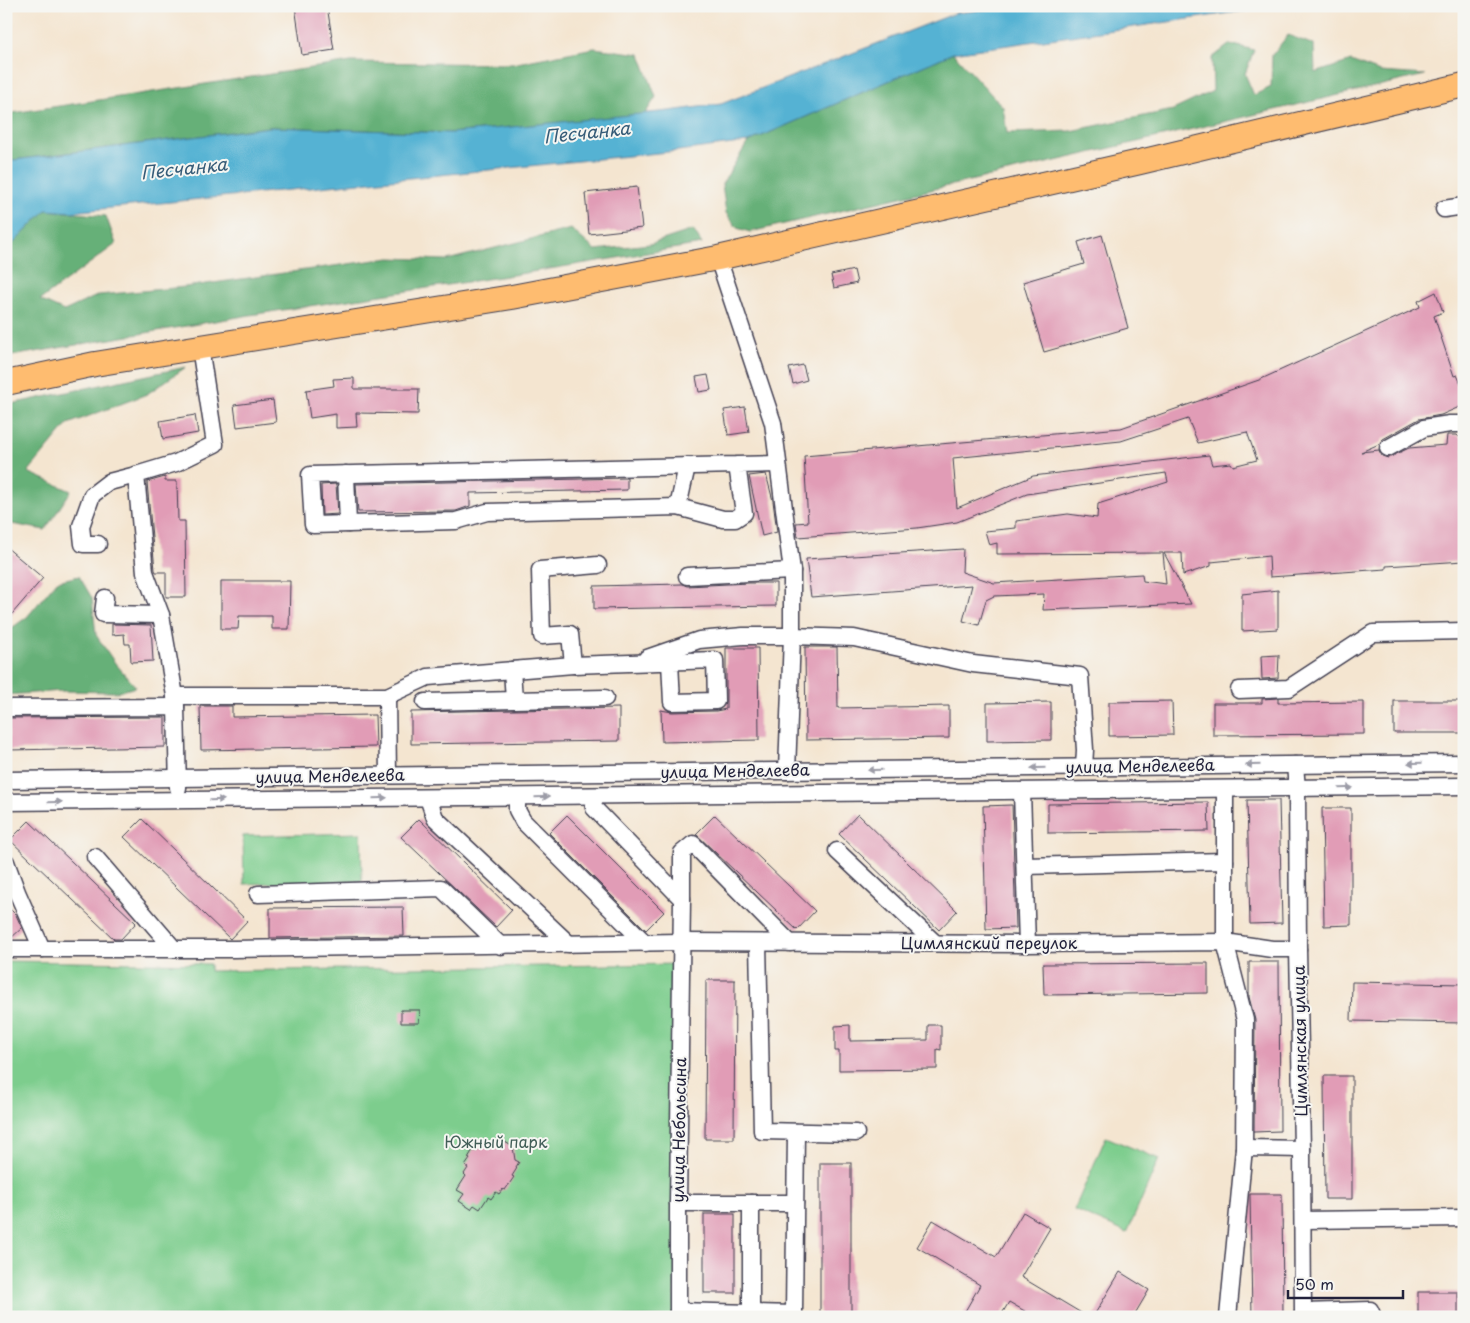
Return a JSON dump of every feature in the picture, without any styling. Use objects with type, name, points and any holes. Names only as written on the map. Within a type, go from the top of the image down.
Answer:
[{"type":"highway","points":[[6,383],[96,364],[512,297],[718,258],[1140,162],[1464,85]]},
{"type":"street","points":[[1444,209],[1464,206]]},
{"type":"street","points":[[718,258],[773,423],[792,571],[792,636],[787,771]]},
{"type":"street","points":[[98,544],[83,544],[81,526],[92,496],[109,482],[176,463],[215,444],[200,347]]},
{"type":"street","points":[[1388,448],[1424,428],[1464,424]]},
{"type":"street","points":[[737,465],[744,512],[735,519],[724,519],[678,506],[487,512],[456,521],[313,525],[310,475],[778,464]]},
{"type":"street","points":[[678,506],[687,466]]},
{"type":"street","points":[[346,474],[348,524]]},
{"type":"street","points":[[136,475],[145,572],[161,615],[175,701],[179,801]]},
{"type":"street","points":[[573,665],[570,634],[542,636],[540,570],[598,566]]},
{"type":"street","points":[[687,576],[792,571]]},
{"type":"street","points":[[105,598],[103,614],[161,615]]},
{"type":"street","points":[[1239,690],[1289,688],[1374,633],[1464,631]]},
{"type":"street","points":[[635,663],[699,640],[743,636],[792,636],[854,638],[973,664],[1080,676],[1085,750],[1084,767]]},
{"type":"street","points":[[6,708],[175,701],[387,696],[428,677],[573,665],[670,662]]},
{"type":"street","points":[[512,670],[514,700]]},
{"type":"street","points":[[387,696],[388,775]]},
{"type":"street","points":[[425,702],[606,698]]},
{"type":"street","name":"улица Менделеева","points":[[6,780],[1464,763]]},
{"type":"street","name":"Цимлянская улица","points":[[1295,765],[1297,789],[1303,1314]]},
{"type":"street","name":"улица Менделеева","points":[[6,802],[1464,786]]},
{"type":"street","points":[[1225,790],[1225,942],[1245,1020],[1244,1148],[1228,1317]]},
{"type":"street","points":[[1022,792],[1027,944]]},
{"type":"street","points":[[592,796],[594,808],[682,899]]},
{"type":"street","points":[[517,797],[517,810],[523,821],[645,943]]},
{"type":"street","points":[[428,798],[435,818],[569,944]]},
{"type":"street","name":"улица Небольсина","points":[[678,1314],[682,853],[693,844],[790,943]]},
{"type":"street","points":[[837,851],[935,944]]},
{"type":"street","points":[[95,857],[174,949]]},
{"type":"street","points":[[1025,866],[1225,861]]},
{"type":"street","points":[[6,862],[42,949]]},
{"type":"street","points":[[258,894],[442,888],[501,946]]},
{"type":"street","name":"Цимлянский переулок","points":[[6,949],[501,946],[681,942],[1027,944],[1225,942],[1272,949],[1298,949]]},
{"type":"street","points":[[758,942],[762,1131],[856,1134]]},
{"type":"street","points":[[678,1314],[794,1316],[796,1132]]},
{"type":"street","points":[[1244,1148],[1302,1149]]},
{"type":"street","points":[[678,1203],[795,1203]]},
{"type":"street","points":[[751,1203],[751,1315]]},
{"type":"street","points":[[1303,1220],[1464,1218]]},
{"type":"street","points":[[1303,1314],[1370,1310],[1373,1317]]},
{"type":"green space","points":[[1288,35],[1314,45],[1315,73],[1351,61],[1380,72],[1425,75],[750,232],[737,228],[726,213],[722,184],[748,142],[953,53],[1003,107],[1007,133],[1070,131],[1173,110],[1213,91],[1212,58],[1230,44],[1254,50],[1245,74],[1254,95],[1271,87],[1272,55]]},
{"type":"green space","points":[[594,48],[640,54],[656,97],[645,114],[451,133],[270,127],[6,161],[6,114],[351,62],[512,64]]},
{"type":"green space","points":[[46,210],[106,216],[116,244],[40,300],[64,311],[99,295],[185,287],[390,258],[447,260],[571,229],[595,250],[650,244],[693,230],[702,244],[250,315],[6,357],[6,251]]},
{"type":"green space","points":[[186,367],[147,394],[68,424],[28,472],[71,491],[45,530],[6,523],[6,405]]},
{"type":"green space","points":[[79,576],[92,598],[96,635],[115,663],[136,687],[117,692],[62,691],[6,695],[6,632],[27,617],[57,581]]},
{"type":"green space","points":[[361,833],[362,881],[244,884],[243,836]]},
{"type":"green space","name":"Южный парк","points":[[6,961],[210,964],[210,971],[677,964],[675,1317],[6,1317]]},
{"type":"green space","points":[[1106,1137],[1159,1159],[1127,1233],[1074,1210]]},
{"type":"water","name":"Песчанка","points":[[1019,6],[1279,6],[953,53],[748,142],[678,151],[71,212],[46,210],[6,251],[6,161],[270,127],[451,133],[721,104],[956,13]]},
{"type":"building","points":[[295,6],[327,6],[334,50],[302,55]]},
{"type":"building","points":[[637,187],[642,228],[589,234],[585,193]]},
{"type":"building","points":[[1102,235],[1128,328],[1044,352],[1023,282],[1084,264],[1078,242]]},
{"type":"building","points":[[854,270],[857,283],[834,288],[831,275]]},
{"type":"building","points":[[1436,292],[1443,312],[1434,316],[1454,376],[1457,375],[1464,390],[1464,405],[1441,415],[1419,419],[1383,439],[1379,444],[1361,452],[1379,450],[1382,456],[1388,458],[1409,448],[1446,445],[1447,435],[1464,437],[1464,561],[1386,566],[1386,569],[1270,577],[1269,556],[1211,562],[1211,566],[1183,575],[1182,553],[1164,553],[1191,604],[1043,610],[1044,594],[994,596],[986,600],[979,625],[963,621],[972,585],[811,597],[806,559],[963,549],[962,572],[994,583],[1142,574],[1143,581],[1166,584],[1163,553],[997,554],[997,543],[989,545],[985,531],[1016,528],[1016,521],[1068,514],[1097,518],[1098,504],[1168,482],[1166,473],[1027,494],[957,522],[917,528],[798,537],[796,523],[808,522],[804,456],[1121,428],[1259,380],[1420,307],[1418,301]],"holes":[[[1188,419],[1198,443],[1247,432],[1257,460],[1233,466],[1231,463],[1212,465],[1209,455],[1033,476],[957,508],[953,458],[1121,441]]]},
{"type":"building","points":[[803,365],[807,380],[793,384],[789,368]]},
{"type":"building","points":[[708,375],[711,390],[699,392],[696,377]]},
{"type":"building","points":[[354,378],[354,389],[419,389],[418,414],[356,413],[357,427],[336,428],[336,414],[310,418],[306,390],[334,386],[333,379]]},
{"type":"building","points":[[273,400],[276,422],[237,427],[234,405]]},
{"type":"building","points":[[745,407],[749,432],[728,435],[724,410]]},
{"type":"building","points":[[195,415],[198,433],[163,439],[160,421]]},
{"type":"building","points":[[766,474],[773,501],[777,532],[762,536],[749,476]]},
{"type":"building","points":[[165,477],[165,481],[177,481],[178,521],[185,521],[186,597],[166,597],[166,572],[156,572],[155,570],[147,482]]},
{"type":"building","points":[[627,478],[627,490],[470,493],[470,506],[456,511],[358,512],[356,484]]},
{"type":"building","points":[[336,484],[338,514],[322,515],[321,485]]},
{"type":"building","points":[[6,547],[43,578],[6,621]]},
{"type":"building","points":[[221,581],[290,581],[289,629],[272,629],[272,616],[239,616],[238,629],[221,629]]},
{"type":"building","points":[[776,583],[776,606],[594,609],[594,586],[682,584],[687,586]]},
{"type":"building","points":[[1278,590],[1278,629],[1242,631],[1242,594]]},
{"type":"building","points":[[112,624],[151,625],[153,661],[131,662],[130,644],[125,644],[124,634],[112,635]]},
{"type":"building","points":[[805,647],[837,647],[838,708],[949,706],[949,738],[806,740]]},
{"type":"building","points":[[726,648],[758,648],[759,740],[662,742],[661,710],[672,712],[726,709]]},
{"type":"building","points":[[1279,655],[1278,678],[1262,679],[1261,656]]},
{"type":"building","points":[[1278,698],[1278,703],[1364,702],[1364,734],[1213,735],[1213,703],[1262,703],[1262,699]]},
{"type":"building","points":[[1172,701],[1173,735],[1109,736],[1109,702]]},
{"type":"building","points":[[1394,701],[1464,701],[1464,733],[1394,733]]},
{"type":"building","points":[[1051,702],[1051,740],[987,741],[987,703]]},
{"type":"building","points":[[200,706],[232,706],[232,717],[375,715],[376,747],[201,750]]},
{"type":"building","points":[[619,708],[619,741],[411,744],[411,712]]},
{"type":"building","points":[[165,717],[165,747],[9,750],[8,718]]},
{"type":"building","points":[[1247,800],[1279,800],[1282,923],[1250,924]]},
{"type":"building","points":[[1208,802],[1209,831],[1048,833],[1048,804]]},
{"type":"building","points":[[1012,805],[1016,928],[986,929],[983,806]]},
{"type":"building","points":[[1322,808],[1351,808],[1351,925],[1324,926]]},
{"type":"building","points":[[858,814],[957,911],[939,930],[839,834]]},
{"type":"building","points":[[567,815],[664,912],[646,930],[549,833]]},
{"type":"building","points":[[715,815],[815,911],[797,930],[696,834]]},
{"type":"building","points":[[142,819],[247,921],[230,939],[124,837]]},
{"type":"building","points":[[419,819],[512,910],[496,927],[401,837]]},
{"type":"building","points":[[29,821],[136,923],[121,939],[114,939],[10,840]]},
{"type":"building","points":[[6,905],[16,915],[22,928],[10,939],[6,939]]},
{"type":"building","points":[[403,907],[404,936],[270,938],[270,908]]},
{"type":"building","points":[[1249,962],[1279,962],[1280,1131],[1254,1132],[1255,1020],[1249,997]]},
{"type":"building","points":[[1208,963],[1208,993],[1044,995],[1043,964]]},
{"type":"building","points":[[706,980],[735,980],[734,1139],[705,1139]]},
{"type":"building","points":[[1352,982],[1464,984],[1464,1023],[1351,1021]]},
{"type":"building","points":[[401,1010],[420,1010],[419,1023],[401,1023]]},
{"type":"building","points":[[850,1025],[850,1041],[928,1040],[928,1025],[941,1025],[941,1050],[937,1049],[937,1069],[839,1070],[839,1051],[835,1051],[835,1026]]},
{"type":"building","points":[[1324,1076],[1352,1076],[1352,1199],[1325,1199]]},
{"type":"building","points":[[502,1140],[513,1147],[515,1160],[519,1162],[512,1176],[514,1177],[505,1190],[503,1189],[499,1194],[496,1192],[491,1199],[488,1197],[480,1209],[474,1205],[471,1209],[459,1201],[464,1194],[457,1190],[466,1176],[464,1174],[468,1168],[465,1166],[470,1159],[468,1158],[474,1148],[477,1150],[481,1144],[485,1146],[488,1141],[490,1143]]},
{"type":"building","points":[[820,1163],[851,1163],[851,1317],[820,1317]]},
{"type":"building","points":[[1250,1194],[1282,1194],[1283,1317],[1252,1317]]},
{"type":"building","points":[[1023,1212],[1050,1228],[1021,1277],[1088,1317],[1035,1317],[1009,1302],[1000,1317],[970,1317],[964,1313],[980,1285],[917,1247],[933,1220],[996,1257]]},
{"type":"building","points":[[704,1214],[735,1214],[735,1293],[704,1293]]},
{"type":"building","points":[[1120,1272],[1149,1290],[1133,1317],[1093,1317]]},
{"type":"building","points":[[1418,1292],[1458,1292],[1458,1317],[1418,1317]]}]
